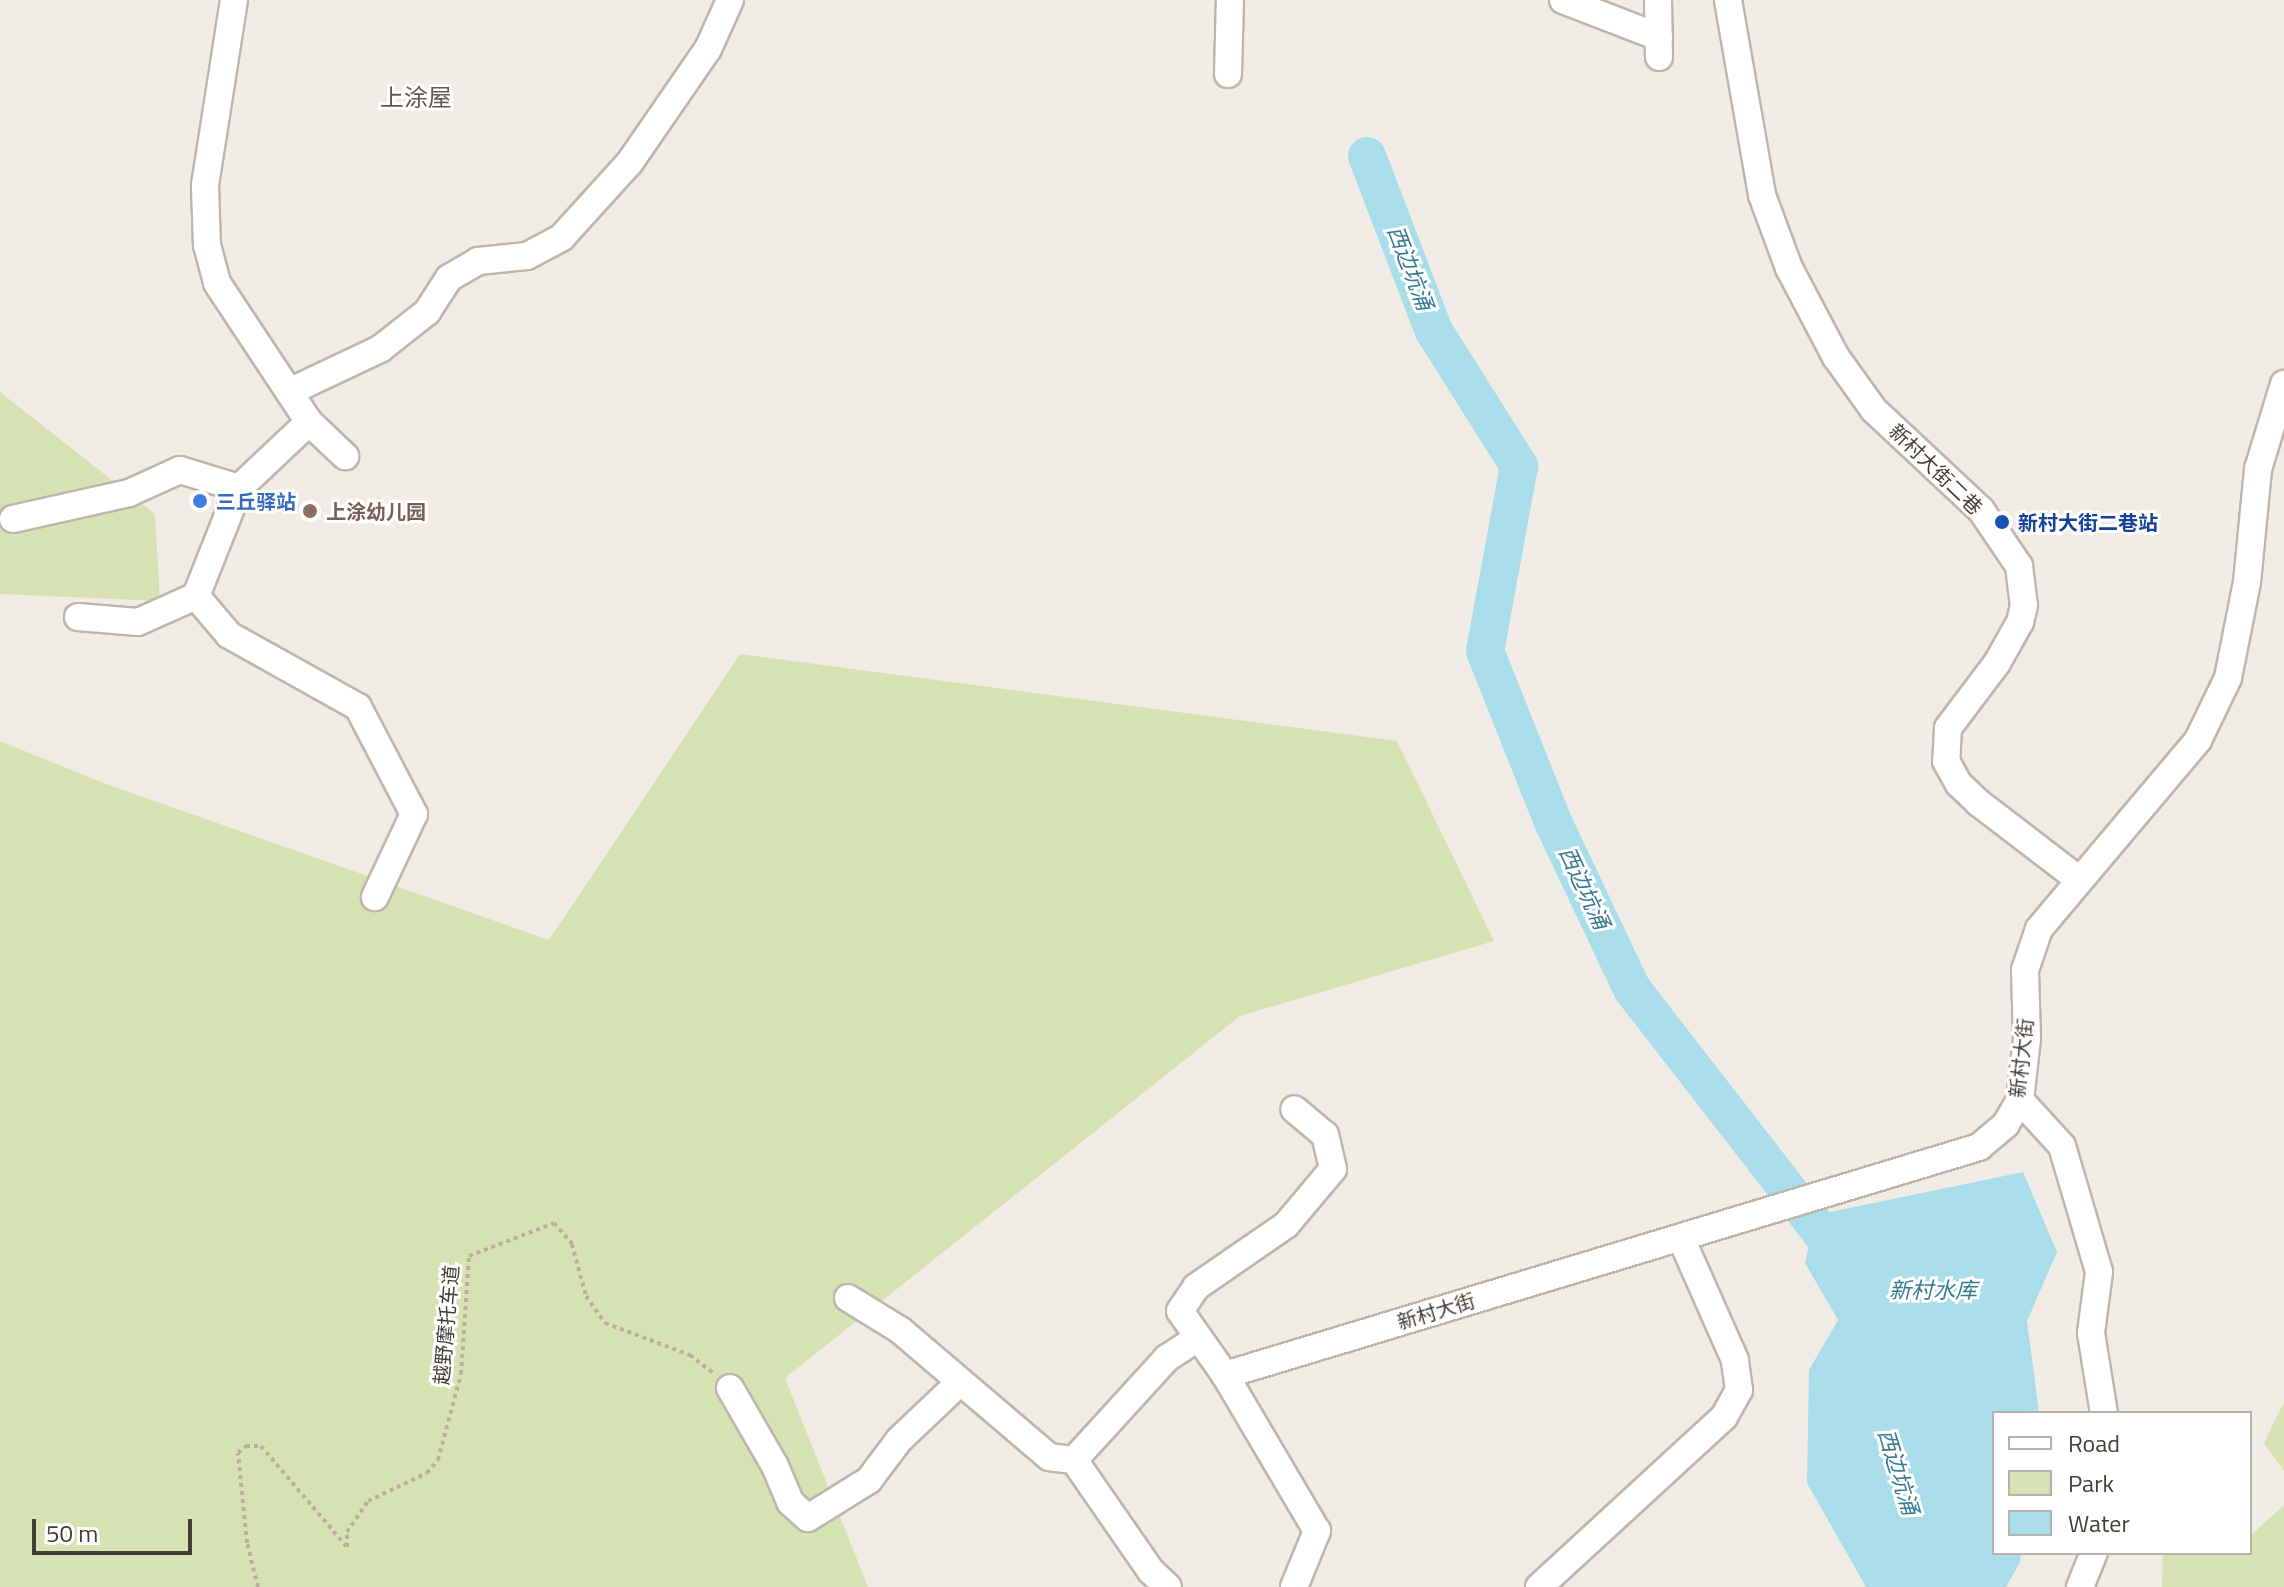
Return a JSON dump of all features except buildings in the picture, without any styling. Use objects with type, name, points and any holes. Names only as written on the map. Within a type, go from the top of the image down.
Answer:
[{"type":"street","points":[[234,0],[205,186],[207,245],[217,283],[309,422],[345,456]]},
{"type":"street","points":[[289,392],[380,349],[427,312],[449,278],[478,261],[527,256],[562,237],[630,162],[708,49],[730,0]]},
{"type":"street","points":[[1228,74],[1230,0]]},
{"type":"street","points":[[1563,0],[1659,47],[1658,0]]},
{"type":"street","name":"新村大街二巷","points":[[1728,0],[1762,195],[1789,268],[1836,357],[1874,410],[1981,510],[2019,566],[2024,605],[2020,622],[1997,663],[1948,728],[1946,761],[1959,784],[1979,803],[2078,879]]},
{"type":"street","name":"新村大街","points":[[1225,1375],[1979,1147],[2006,1124],[2020,1100],[2027,1039],[2025,970],[2039,929],[2198,740],[2228,678],[2247,582],[2258,469],[2284,384]]},
{"type":"street","points":[[78,617],[138,622],[196,596],[239,488],[309,422]]},
{"type":"street","points":[[13,519],[129,493],[180,470],[239,488]]},
{"type":"street","points":[[196,596],[229,635],[358,707],[414,814],[375,897]]},
{"type":"street","points":[[2020,1100],[2062,1146],[2099,1272],[2091,1333],[2104,1411]]},
{"type":"street","points":[[1294,1109],[1325,1135],[1333,1169],[1286,1225],[1196,1287],[1180,1311],[1225,1375],[1317,1531],[1294,1587]]},
{"type":"street","points":[[1539,1587],[1724,1417],[1739,1390],[1735,1360],[1681,1238]]},
{"type":"street","points":[[848,1298],[900,1330],[958,1384],[1049,1457],[1074,1460],[1151,1571],[1168,1587]]},
{"type":"street","points":[[1074,1460],[1167,1358],[1198,1338]]},
{"type":"street","points":[[730,1388],[775,1466],[790,1502],[808,1518],[869,1480],[899,1440],[958,1384]]},
{"type":"street","points":[[2080,1587],[2093,1555]]},
{"type":"path","name":"越野摩托车道","points":[[258,1587],[247,1543],[238,1453],[246,1446],[261,1446],[347,1547],[347,1532],[368,1501],[427,1473],[438,1460],[461,1374],[469,1256],[542,1225],[554,1223],[563,1230],[586,1296],[605,1323],[690,1355],[730,1388]]},
{"type":"green space","points":[[0,392],[155,514],[160,601],[0,594]]},
{"type":"green space","points":[[740,654],[1397,741],[1494,941],[1240,1016],[785,1378],[868,1587],[0,1587],[0,741],[106,784],[549,940]]},
{"type":"green space","points":[[2284,1402],[2284,1471],[2264,1443]]},
{"type":"green space","points":[[2284,1505],[2284,1587],[2162,1587],[2163,1555],[2252,1555],[2252,1534]]},
{"type":"water","name":"新村水库","points":[[2023,1172],[2057,1252],[2027,1321],[2039,1411],[1992,1411],[1992,1555],[2021,1555],[2006,1587],[1866,1587],[1807,1483],[1809,1370],[1838,1320],[1805,1263],[1816,1215]]},
{"type":"waterway","name":"西边坑涌","points":[[1367,156],[1434,331],[1519,466],[1485,651],[1554,824],[1632,989],[1826,1239],[1835,1267]]},
{"type":"place","name":"三丘驿站","points":[[200,501]]},
{"type":"place","name":"上涂幼儿园","points":[[310,511]]},
{"type":"place","name":"新村大街二巷站","points":[[2002,522]]},
{"type":"district","name":"上涂屋","points":[[416,98]]}]
